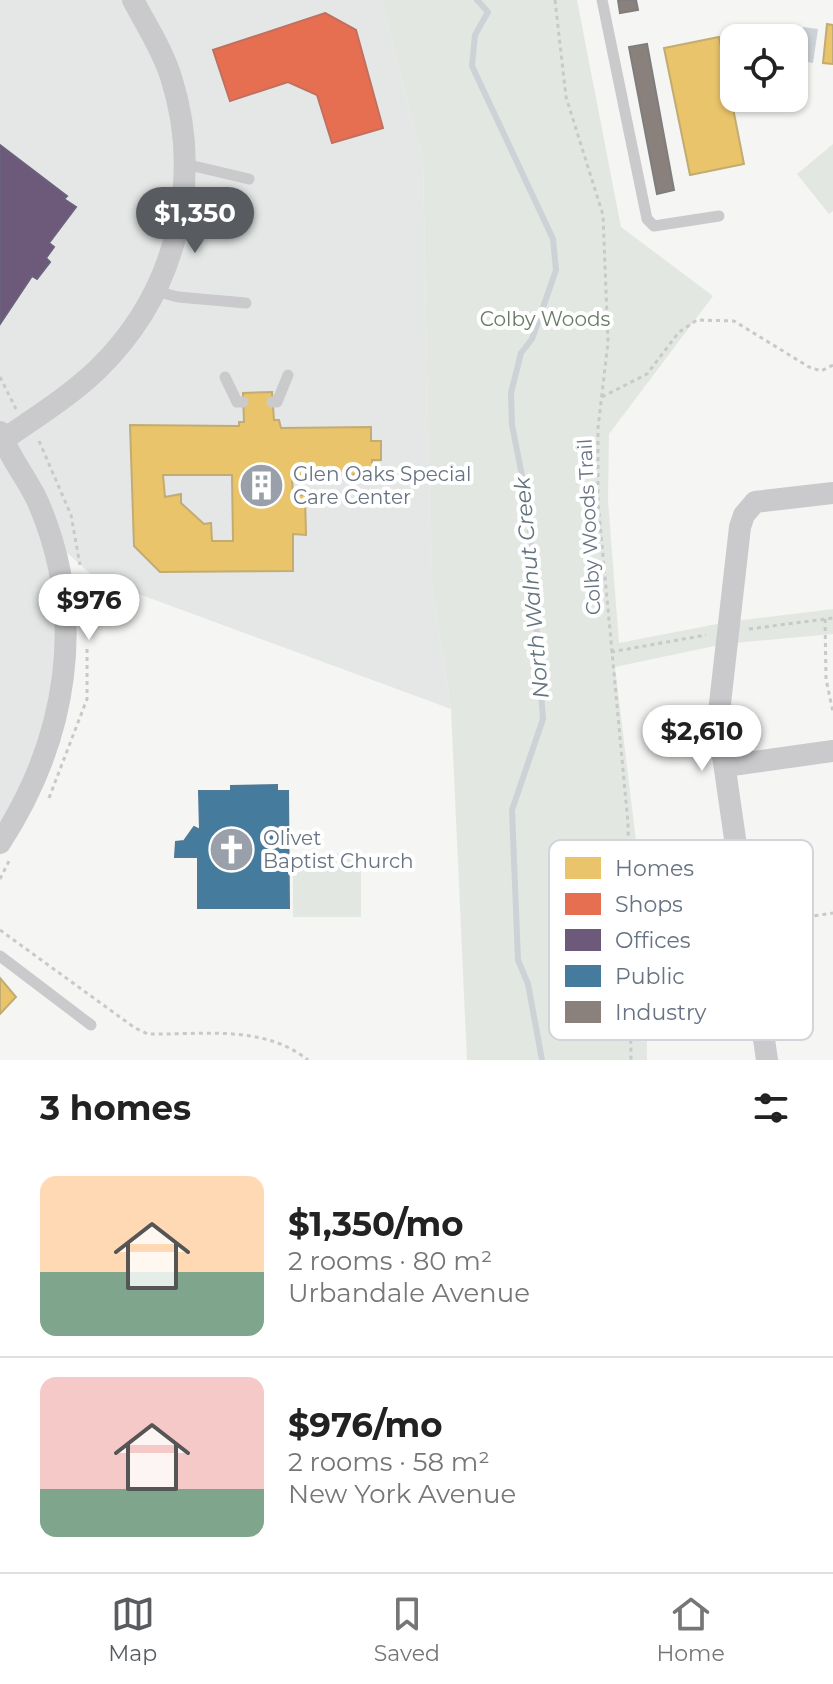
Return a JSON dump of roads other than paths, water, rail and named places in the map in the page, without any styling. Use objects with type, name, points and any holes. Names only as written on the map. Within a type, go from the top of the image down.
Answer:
[{"type":"street","points":[[0,843],[21,810],[49,747],[62,694],[66,656],[61,579],[52,539],[38,502],[1,438],[96,370],[121,345],[155,291],[179,224],[185,164],[179,108],[170,74],[133,0]]},
{"type":"street","points":[[736,840],[718,721],[740,527],[755,502],[833,493]]},
{"type":"street","points":[[725,766],[833,751]]},
{"type":"street","points":[[764,1040],[767,1060]]},
{"type":"lane","points":[[602,0],[647,219],[654,226],[719,216]]},
{"type":"lane","points":[[185,164],[249,179]]},
{"type":"lane","points":[[155,291],[178,297],[246,303]]},
{"type":"lane","points":[[272,402],[277,402],[288,375]]},
{"type":"lane","points":[[225,377],[237,402],[243,402]]},
{"type":"lane","points":[[0,956],[91,1025]]},
{"type":"waterway","name":"North Walnut Creek","points":[[477,0],[488,12],[475,35],[472,66],[553,239],[556,270],[532,339],[521,353],[511,393],[512,425],[528,506],[543,719],[512,810],[518,960],[528,984],[542,1060]]},
{"type":"place","name":"Glen Oaks Special Care Center","points":[[262,485]]},
{"type":"place","name":"Olivet Baptist Church","points":[[232,849]]},
{"type":"park label","name":"Colby Woods","points":[[545,319]]}]
